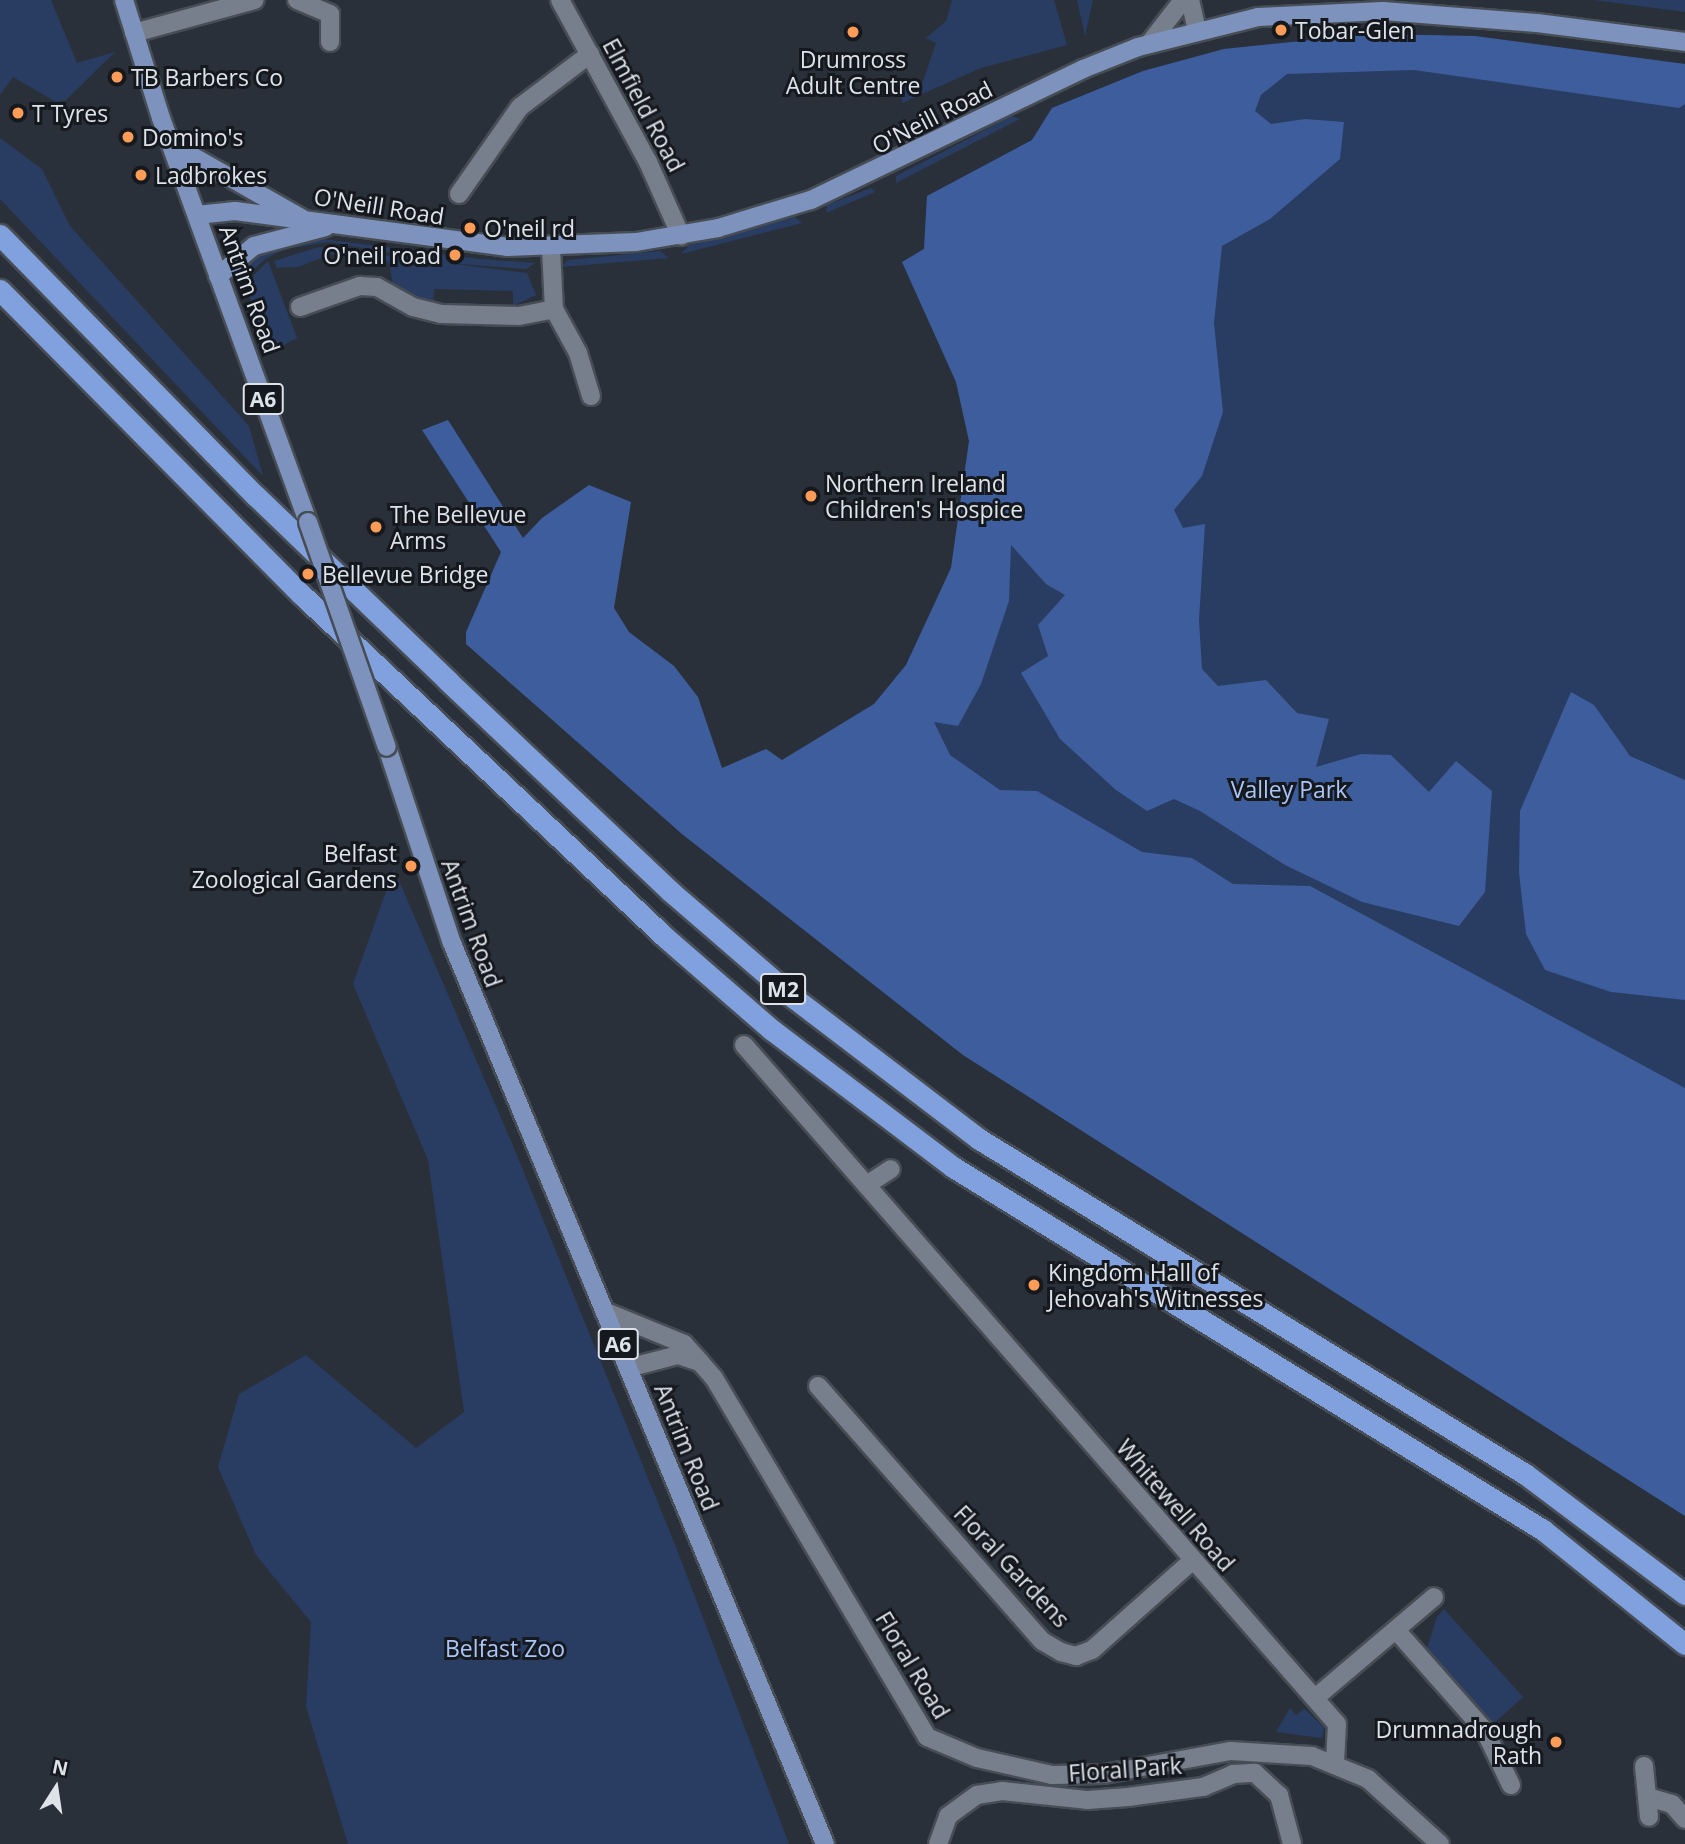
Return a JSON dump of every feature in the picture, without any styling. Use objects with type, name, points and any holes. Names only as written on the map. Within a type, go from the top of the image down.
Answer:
[{"type":"highway","name":"M2","points":[[0,235],[236,477],[448,681],[670,891],[814,1014],[979,1139],[1525,1474],[1685,1594]]},
{"type":"highway","name":"M2","points":[[0,290],[302,595],[666,938],[772,1030],[953,1167],[1543,1531],[1685,1644]]},
{"type":"main road","name":"Antrim Road","points":[[124,0],[171,144],[387,747],[452,943],[825,1844]]},
{"type":"main road","name":"O'Neill Road","points":[[197,215],[235,211],[469,245],[551,248],[681,236],[758,217],[839,189],[1083,69],[1149,44],[1197,30],[1284,14],[1383,11],[1537,23],[1685,42]]},
{"type":"main road","points":[[171,144],[304,220]]},
{"type":"main road","points":[[218,276],[254,246],[337,225]]},
{"type":"street","points":[[134,33],[255,0]]},
{"type":"street","points":[[297,0],[330,14],[330,42]]},
{"type":"street","points":[[1149,44],[1183,0]]},
{"type":"street","points":[[1190,0],[1197,30]]},
{"type":"street","name":"Elmfield Road","points":[[567,3],[590,54],[648,162],[681,236]]},
{"type":"street","points":[[459,194],[520,107],[590,54]]},
{"type":"street","points":[[551,248],[554,309],[578,353],[591,396]]},
{"type":"street","points":[[300,307],[360,286],[377,288],[413,307],[441,314],[519,316],[554,309]]},
{"type":"street","name":"Whitewell Road","points":[[744,1045],[1337,1724],[1335,1762]]},
{"type":"street","points":[[868,1184],[891,1169]]},
{"type":"street","name":"Floral Road","points":[[604,1311],[684,1343],[714,1377],[883,1661],[921,1733],[977,1758],[1052,1775],[1104,1774],[1168,1762],[1269,1750],[1335,1762]]},
{"type":"street","points":[[628,1368],[670,1355],[701,1362]]},
{"type":"street","name":"Floral Gardens","points":[[818,1386],[1042,1641],[1061,1652],[1076,1656],[1092,1650],[1192,1561]]},
{"type":"street","points":[[1315,1698],[1434,1597]]},
{"type":"street","points":[[1396,1630],[1485,1731],[1511,1785]]},
{"type":"street","points":[[1168,1762],[1174,1792]]},
{"type":"street","points":[[1335,1762],[1388,1794],[1440,1844]]},
{"type":"street","points":[[1644,1766],[1651,1798],[1649,1817]]},
{"type":"street","name":"Floral Park","points":[[938,1844],[948,1816],[977,1795],[1002,1791],[1087,1800],[1174,1792],[1203,1787],[1233,1774],[1255,1773],[1279,1796],[1292,1844]]},
{"type":"street","points":[[1651,1798],[1672,1804],[1685,1819]]},
{"type":"green space","points":[[0,0],[51,0],[77,63],[115,52],[66,100],[56,102],[13,77],[0,95]]},
{"type":"green space","points":[[952,0],[1054,0],[1067,45],[981,68],[902,103],[900,81],[921,87],[936,43],[926,38],[946,21]]},
{"type":"green space","points":[[1077,0],[1093,0],[1085,36]]},
{"type":"green space","points":[[1594,0],[1685,0],[1685,12]]},
{"type":"green space","name":"Valley Park","points":[[1370,34],[1440,35],[1685,64],[1685,1516],[963,1055],[682,834],[782,760],[874,704],[906,665],[951,568],[969,441],[956,382],[902,262],[924,249],[927,196],[1032,140],[1052,108],[1143,71],[1224,49]]},
{"type":"green space","points":[[1370,34],[1475,36],[1685,64],[1685,104],[1679,108],[1414,70],[1287,74],[1261,95],[1255,111],[1271,124],[1305,119],[1344,122],[1340,159],[1270,219],[1222,246],[1214,323],[1223,412],[1202,476],[1174,510],[1183,528],[1205,524],[1199,620],[1202,669],[1218,686],[1266,680],[1297,713],[1329,719],[1316,767],[1361,754],[1391,755],[1429,792],[1456,761],[1492,791],[1485,892],[1459,926],[1362,902],[1285,865],[1200,811],[1174,799],[1147,811],[1116,790],[1060,739],[1021,673],[1048,656],[1038,625],[1065,595],[1046,584],[1011,545],[1009,601],[981,684],[958,726],[934,722],[950,755],[1000,790],[1037,791],[1142,852],[1192,858],[1233,884],[1310,886],[1685,1088],[1685,1516],[963,1055],[682,834],[466,644],[466,632],[501,552],[422,430],[448,420],[523,538],[542,518],[589,485],[631,502],[614,608],[629,632],[674,666],[698,697],[722,768],[766,749],[782,760],[874,704],[906,665],[951,568],[969,441],[956,382],[902,262],[924,249],[927,196],[1032,140],[1052,108],[1143,71],[1224,49]]},
{"type":"green space","points":[[1012,116],[1020,119],[896,183],[896,176]]},
{"type":"green space","points":[[0,138],[42,169],[70,226],[249,426],[263,476],[0,199]]},
{"type":"green space","points":[[871,188],[875,192],[826,213],[827,205]]},
{"type":"green space","points":[[795,217],[802,223],[681,254],[689,245]]},
{"type":"green space","points":[[314,238],[480,259],[535,263],[526,269],[446,263],[329,242],[285,249],[265,259],[251,272],[245,260]]},
{"type":"green space","points":[[319,247],[527,273],[536,295],[513,306],[513,291],[434,289],[433,303],[393,285],[389,262],[331,254],[298,267],[277,268],[274,261]]},
{"type":"green space","points":[[660,251],[669,258],[561,267],[568,260]]},
{"type":"green space","points":[[268,261],[297,338],[268,353],[261,338],[269,336],[265,324],[257,327],[248,291],[254,275]]},
{"type":"green space","points":[[1571,692],[1594,705],[1630,756],[1685,780],[1685,1000],[1611,992],[1545,970],[1526,934],[1519,873],[1520,811]]},
{"type":"green space","name":"Belfast Zoo","points":[[394,869],[514,1148],[676,1547],[789,1844],[348,1844],[306,1707],[311,1622],[256,1555],[218,1467],[239,1394],[306,1355],[416,1448],[464,1412],[428,1160],[353,984]]},
{"type":"green space","points":[[1444,1609],[1523,1697],[1493,1724],[1427,1648],[1437,1617]]},
{"type":"green space","points":[[1290,1708],[1296,1715],[1304,1709],[1308,1712],[1324,1728],[1322,1738],[1276,1732]]},
{"type":"place","name":"Tobar-Glen","points":[[1281,30]]},
{"type":"place","name":"Drumross Adult Centre","points":[[853,32]]},
{"type":"place","name":"TB Barbers Co","points":[[117,77]]},
{"type":"place","name":"T Tyres","points":[[18,113]]},
{"type":"place","name":"Domino's","points":[[128,137]]},
{"type":"place","name":"Ladbrokes","points":[[141,175]]},
{"type":"place","name":"O'neil rd","points":[[470,228]]},
{"type":"place","name":"O'neil road","points":[[455,255]]},
{"type":"place","name":"Northern Ireland Children's Hospice","points":[[811,496]]},
{"type":"place","name":"The Bellevue Arms","points":[[376,527]]},
{"type":"place","name":"Bellevue Bridge","points":[[308,574]]},
{"type":"place","name":"Belfast Zoological Gardens","points":[[411,866]]},
{"type":"place","name":"Kingdom Hall of Jehovah's Witnesses","points":[[1034,1285]]},
{"type":"place","name":"Drumnadrough Rath","points":[[1556,1742]]}]
